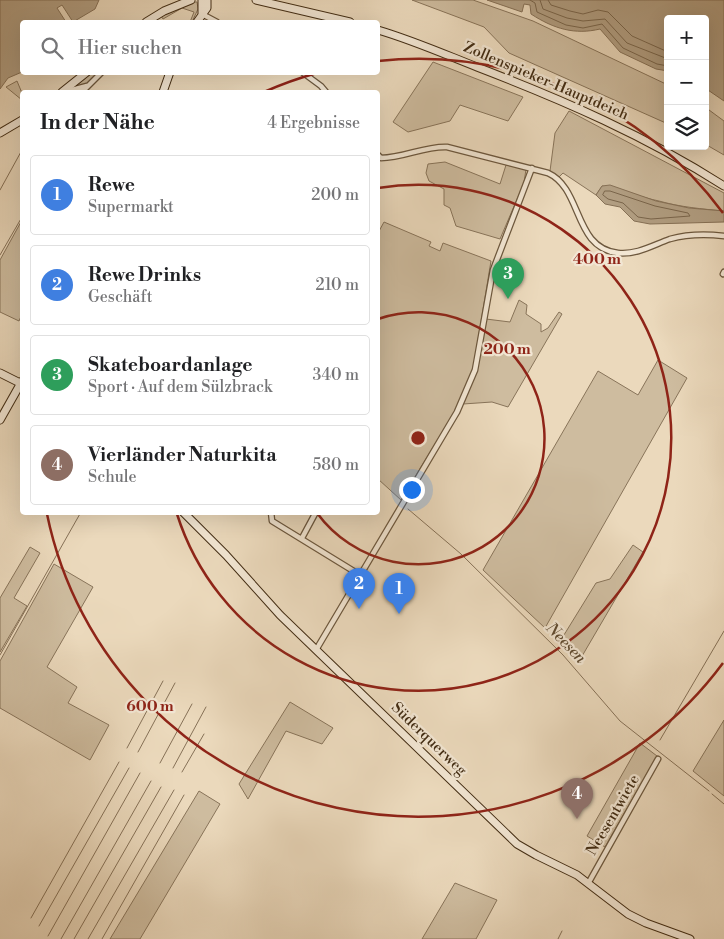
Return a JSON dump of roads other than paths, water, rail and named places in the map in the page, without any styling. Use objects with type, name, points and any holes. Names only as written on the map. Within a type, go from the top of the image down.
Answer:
[{"type":"street","points":[[149,20],[164,11],[191,0]]},
{"type":"street","points":[[202,0],[202,14]]},
{"type":"street","points":[[198,20],[206,10],[207,0]]},
{"type":"street","points":[[256,0],[341,20]]},
{"type":"street","points":[[202,14],[213,20]]},
{"type":"street","name":"Zollenspieker-Hauptdeich","points":[[380,31],[434,48],[572,104],[665,150],[724,186]]},
{"type":"street","points":[[64,90],[82,75]]},
{"type":"street","points":[[84,90],[99,75]]},
{"type":"street","points":[[164,90],[169,75]]},
{"type":"street","points":[[306,75],[324,90]]},
{"type":"street","points":[[70,90],[89,85]]},
{"type":"street","points":[[0,133],[20,121]]},
{"type":"street","points":[[380,157],[392,158],[434,146],[447,147],[532,168],[559,180],[566,189],[582,225],[592,240],[605,250],[631,253],[686,236],[724,236]]},
{"type":"street","points":[[316,650],[457,412],[475,370],[493,270],[532,168]]},
{"type":"street","points":[[0,372],[20,382]]},
{"type":"street","points":[[0,420],[20,386]]},
{"type":"street","name":"Süderquerweg","points":[[186,515],[316,650],[517,844],[589,882],[630,914],[690,939]]},
{"type":"street","points":[[271,515],[272,520],[360,575]]},
{"type":"street","points":[[302,538],[314,515]]},
{"type":"street","name":"Neesentwiete","points":[[589,882],[658,759]]},
{"type":"water","points":[[0,0],[99,0],[95,9],[76,20],[72,20],[62,5],[57,8],[65,20],[20,20],[20,73],[8,78],[0,89]]},
{"type":"water","points":[[487,0],[724,0],[724,101],[709,91],[709,15],[664,15],[664,70],[656,69],[620,52],[600,29],[573,31],[556,27],[531,14],[530,5],[524,4],[522,12]]},
{"type":"water","points":[[610,185],[656,201],[689,208],[724,211],[724,222],[650,224],[634,221],[620,207],[605,204],[596,195],[602,186]]},
{"type":"waterway","points":[[0,190],[20,154]]},
{"type":"waterway","points":[[0,255],[20,220]]},
{"type":"waterway","name":"Neesen","points":[[408,509],[461,554],[563,655],[620,721],[709,791]]},
{"type":"waterway","points":[[0,655],[79,515]]},
{"type":"waterway","points":[[660,740],[724,631]]},
{"type":"waterway","points":[[127,748],[163,681]]},
{"type":"waterway","points":[[138,752],[175,683]]},
{"type":"waterway","points":[[160,763],[192,704]]},
{"type":"waterway","points":[[173,768],[206,707]]},
{"type":"waterway","points":[[182,772],[204,734]]},
{"type":"waterway","points":[[31,918],[119,762]]},
{"type":"waterway","points":[[39,926],[129,768]]},
{"type":"waterway","points":[[48,936],[140,773]]},
{"type":"waterway","points":[[61,939],[151,781]]},
{"type":"waterway","points":[[74,939],[161,787]]},
{"type":"waterway","points":[[88,939],[174,790]]},
{"type":"waterway","name":"Neesen","points":[[712,794],[724,804]]},
{"type":"waterway","points":[[102,939],[184,795]]},
{"type":"waterway","points":[[558,939],[562,931]]},
{"type":"place","name":"Skateboardanlage","points":[[508,299]]},
{"type":"place","name":"Rewe Drinks","points":[[359,609]]},
{"type":"place","name":"Rewe","points":[[399,614]]},
{"type":"place","name":"Vierländer Naturkita","points":[[577,819]]}]
